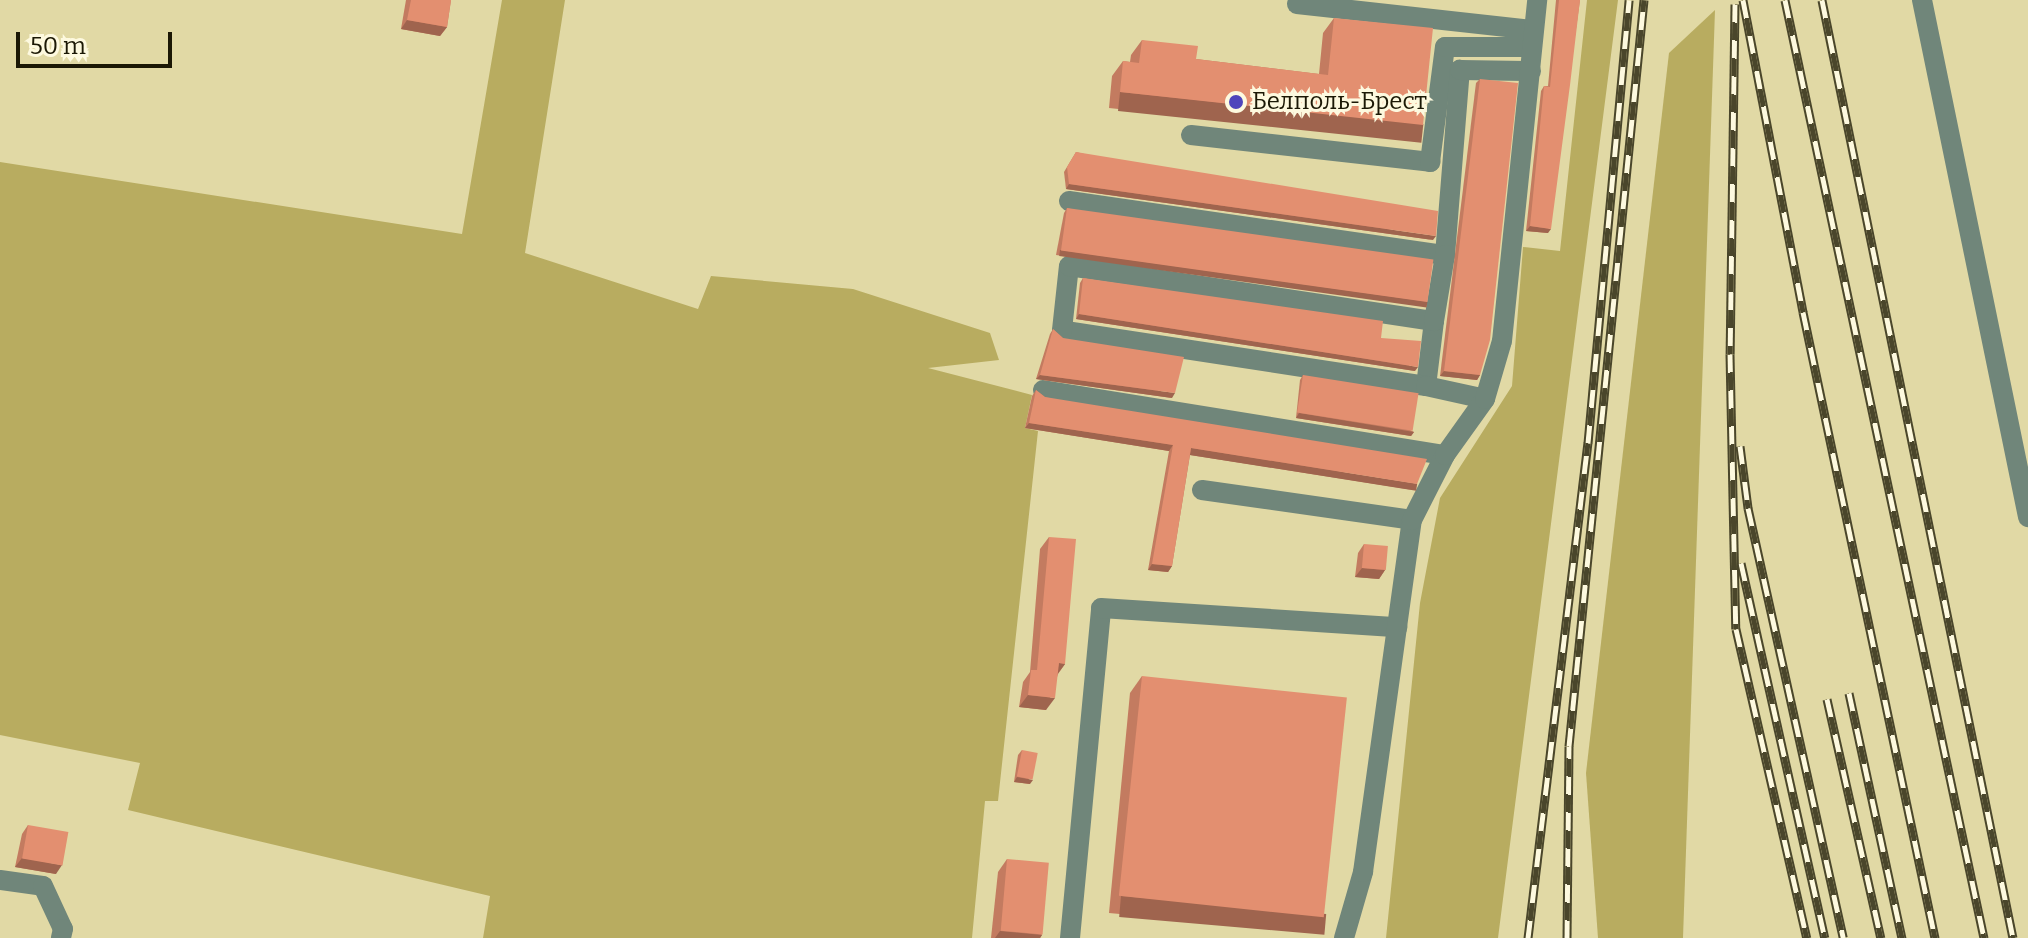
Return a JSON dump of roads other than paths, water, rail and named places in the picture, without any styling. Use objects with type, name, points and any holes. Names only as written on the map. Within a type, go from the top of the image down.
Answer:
[{"type":"lane","points":[[1344,938],[1363,872],[1412,520],[1445,455],[1485,399],[1502,341],[1537,0]]},
{"type":"lane","points":[[1922,0],[2028,517]]},
{"type":"lane","points":[[1297,4],[1533,39]]},
{"type":"lane","points":[[1191,135],[1430,162],[1445,47],[1533,39]]},
{"type":"lane","points":[[1426,386],[1445,255],[1460,70],[1531,71]]},
{"type":"lane","points":[[1069,201],[1445,255]]},
{"type":"lane","points":[[1434,321],[1069,266],[1062,330],[1426,386],[1485,399]]},
{"type":"lane","points":[[1043,390],[1445,455]]},
{"type":"lane","points":[[1202,490],[1412,520]]},
{"type":"lane","points":[[1070,938],[1101,608],[1397,627]]},
{"type":"lane","points":[[0,880],[43,886],[63,929],[61,938]]},
{"type":"railway","points":[[1528,938],[1588,443],[1629,0]]},
{"type":"railway","points":[[1567,938],[1569,746],[1644,0]]},
{"type":"railway","points":[[1743,0],[1803,312],[1935,938]]},
{"type":"railway","points":[[1785,0],[1984,938]]},
{"type":"railway","points":[[1822,0],[2013,938]]},
{"type":"railway","points":[[1735,4],[1730,354],[1736,629],[1807,938]]},
{"type":"railway","points":[[1740,446],[1748,508],[1843,938]]},
{"type":"railway","points":[[1741,563],[1825,938]]},
{"type":"railway","points":[[1849,693],[1902,938]]},
{"type":"railway","points":[[1827,699],[1881,938]]},
{"type":"place","name":"Белполь-Брест","points":[[1236,102]]}]
